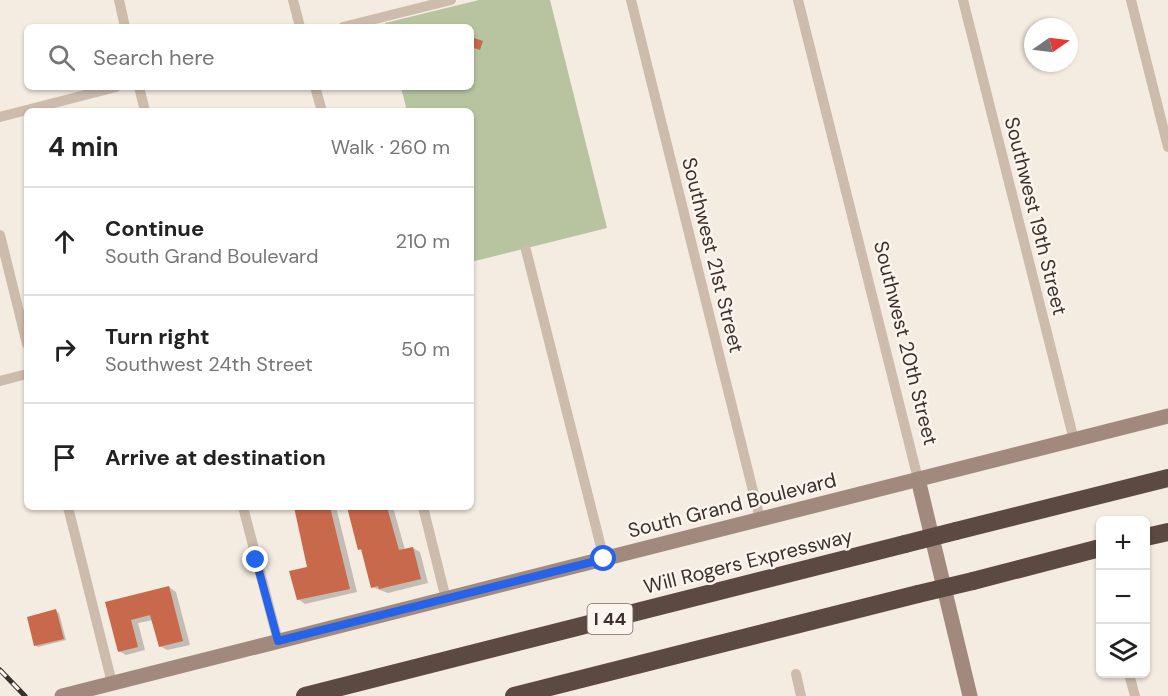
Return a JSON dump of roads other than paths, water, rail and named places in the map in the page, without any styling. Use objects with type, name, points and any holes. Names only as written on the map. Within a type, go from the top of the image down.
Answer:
[{"type":"highway","name":"Will Rogers Expressway","points":[[305,696],[1168,478]]},
{"type":"highway","points":[[1150,536],[1168,532]]},
{"type":"highway","points":[[514,696],[1096,549]]},
{"type":"street","points":[[119,0],[124,24]]},
{"type":"street","points":[[293,0],[299,24]]},
{"type":"street","points":[[355,24],[451,0]]},
{"type":"street","name":"Southwest 21st Street","points":[[631,0],[760,519]]},
{"type":"street","name":"Southwest 20th Street","points":[[798,0],[970,696]]},
{"type":"street","name":"Southwest 19th Street","points":[[963,0],[1074,440]]},
{"type":"street","points":[[1131,0],[1168,147]]},
{"type":"street","points":[[35,108],[104,90]]},
{"type":"street","points":[[140,90],[144,108]]},
{"type":"street","points":[[316,90],[321,108]]},
{"type":"street","points":[[0,117],[24,111]]},
{"type":"street","points":[[0,235],[24,332]]},
{"type":"street","points":[[526,250],[604,559]]},
{"type":"street","points":[[0,381],[24,375]]},
{"type":"street","name":"South Grand Boulevard","points":[[62,696],[1168,416]]},
{"type":"street","points":[[69,510],[112,683]]},
{"type":"street","points":[[244,510],[278,641]]},
{"type":"street","points":[[424,510],[446,599]]},
{"type":"street","points":[[796,674],[801,696]]},
{"type":"street","points":[[1130,678],[1135,696]]},
{"type":"railway","points":[[0,670],[25,696]]}]
